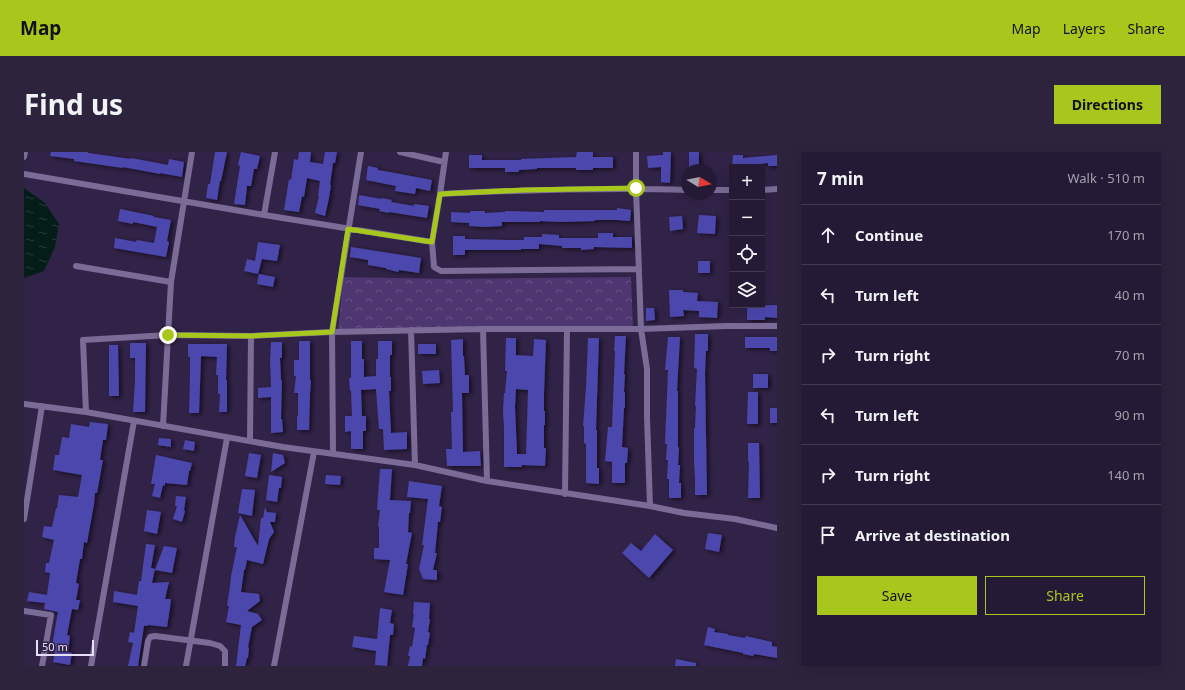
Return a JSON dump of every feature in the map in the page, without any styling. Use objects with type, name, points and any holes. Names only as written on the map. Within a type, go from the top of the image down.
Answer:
[{"type":"street","points":[[24,157],[25,152]]},
{"type":"street","points":[[163,426],[171,282],[192,152]]},
{"type":"street","points":[[264,215],[275,152]]},
{"type":"street","points":[[333,454],[332,332],[361,152]]},
{"type":"street","points":[[400,152],[444,162]]},
{"type":"street","points":[[446,152],[432,242],[434,267],[441,271],[639,269]]},
{"type":"street","points":[[636,152],[641,329],[647,369],[650,506]]},
{"type":"street","points":[[24,174],[184,202],[432,242]]},
{"type":"street","points":[[440,194],[523,190],[636,188],[681,190]]},
{"type":"street","points":[[765,190],[777,189]]},
{"type":"street","points":[[717,190],[729,190]]},
{"type":"street","points":[[76,266],[171,282]]},
{"type":"street","points":[[86,412],[83,340],[168,335],[251,336],[411,330],[641,329],[777,326]]},
{"type":"street","points":[[483,329],[487,481]]},
{"type":"street","points":[[565,494],[567,329]]},
{"type":"street","points":[[411,330],[415,465]]},
{"type":"street","points":[[250,441],[251,336]]},
{"type":"street","points":[[24,404],[86,412],[227,438],[314,452],[415,465],[487,481],[650,506],[684,513],[735,519],[777,528]]},
{"type":"street","points":[[24,519],[42,406]]},
{"type":"street","points":[[91,666],[134,421]]},
{"type":"street","points":[[186,666],[227,438]]},
{"type":"street","points":[[274,666],[314,452]]},
{"type":"street","points":[[24,611],[50,615],[42,666]]},
{"type":"street","points":[[144,666],[150,637],[167,637],[191,640],[220,646],[225,651],[225,666]]},
{"type":"green space","points":[[343,277],[445,279],[631,277],[633,329],[338,334]]},
{"type":"water","points":[[24,188],[45,203],[59,224],[55,247],[44,271],[24,278]]},
{"type":"building","points":[[51,152],[88,152],[168,165],[169,159],[184,162],[182,177],[123,167],[74,161],[74,159],[50,156]]},
{"type":"building","points":[[215,152],[227,152],[217,200],[206,198],[208,184],[210,184]]},
{"type":"building","points":[[241,152],[260,156],[257,169],[254,169],[251,186],[247,186],[245,205],[234,204],[240,166],[238,165]]},
{"type":"building","points":[[299,152],[311,152],[310,162],[323,164],[325,152],[337,152],[335,163],[333,163],[331,185],[325,216],[315,213],[319,196],[320,181],[307,178],[304,197],[302,196],[299,212],[284,210],[294,159],[298,160]]},
{"type":"building","points":[[577,152],[593,152],[593,157],[613,157],[613,168],[576,170],[576,168],[537,168],[519,170],[519,172],[505,172],[505,168],[469,168],[469,155],[482,155],[482,160],[521,160],[576,157]]},
{"type":"building","points":[[663,152],[671,152],[670,183],[661,182],[661,167],[648,168],[647,156],[663,155]]},
{"type":"building","points":[[689,152],[699,152],[699,164],[689,164]]},
{"type":"building","points":[[733,155],[743,155],[743,158],[777,155],[777,166],[768,166],[768,163],[732,164]]},
{"type":"building","points":[[368,166],[378,168],[378,170],[432,180],[430,191],[416,188],[415,194],[395,191],[396,186],[366,180]]},
{"type":"building","points":[[359,195],[392,200],[391,202],[414,206],[414,204],[429,206],[427,218],[389,213],[379,211],[380,209],[358,205]]},
{"type":"building","points":[[617,208],[631,210],[630,221],[595,220],[561,222],[502,222],[502,226],[485,227],[469,226],[469,223],[451,222],[451,212],[544,212],[544,210],[617,210]]},
{"type":"building","points":[[120,209],[171,220],[166,257],[114,248],[115,238],[136,242],[137,240],[154,243],[157,227],[133,222],[133,224],[118,221]]},
{"type":"building","points":[[699,215],[716,216],[715,234],[697,233]]},
{"type":"building","points":[[682,216],[683,229],[670,231],[669,217]]},
{"type":"building","points":[[598,233],[613,233],[613,237],[632,237],[632,248],[594,247],[594,249],[581,250],[581,248],[562,248],[562,246],[539,244],[539,249],[465,250],[465,255],[453,255],[453,236],[465,236],[465,239],[524,240],[524,237],[542,237],[542,234],[559,235],[559,238],[598,238]]},
{"type":"building","points":[[258,242],[280,245],[277,261],[262,259],[258,274],[244,271],[247,259],[255,261]]},
{"type":"building","points":[[351,247],[421,258],[419,273],[399,270],[398,272],[368,265],[368,260],[350,257]]},
{"type":"building","points":[[698,261],[710,261],[710,273],[698,273]]},
{"type":"building","points":[[259,274],[275,277],[273,287],[257,284]]},
{"type":"building","points":[[669,290],[683,290],[683,292],[698,293],[697,301],[718,302],[717,318],[699,317],[699,311],[683,310],[684,316],[670,317]]},
{"type":"building","points":[[765,305],[777,305],[777,318],[765,317],[765,320],[747,320],[747,308],[765,308]]},
{"type":"building","points":[[646,308],[654,308],[655,320],[646,321]]},
{"type":"building","points":[[695,334],[708,334],[708,351],[706,351],[705,373],[707,495],[695,495],[694,428],[697,369],[694,368]]},
{"type":"building","points":[[615,336],[626,336],[624,374],[625,408],[622,447],[628,448],[627,463],[625,463],[625,483],[612,483],[612,462],[605,461],[608,427],[612,427]]},
{"type":"building","points":[[668,337],[680,337],[677,391],[679,448],[678,465],[680,465],[679,483],[681,483],[681,498],[669,498],[669,479],[667,479],[668,460],[666,460],[667,444],[665,444],[668,370],[665,370]]},
{"type":"building","points":[[745,337],[777,337],[777,351],[770,351],[770,348],[745,348]]},
{"type":"building","points":[[506,338],[516,338],[516,355],[533,356],[534,339],[546,340],[544,394],[544,448],[546,448],[545,466],[522,465],[522,467],[504,467],[503,411],[507,371],[505,371]],"holes":[[[516,389],[528,390],[526,454],[517,454],[515,407]]]},
{"type":"building","points":[[588,338],[599,338],[596,430],[599,484],[586,483],[586,444],[584,443],[583,426]]},
{"type":"building","points":[[463,339],[465,375],[469,375],[469,393],[462,393],[463,452],[480,451],[481,466],[447,466],[446,449],[452,449],[451,412],[453,412],[451,340]]},
{"type":"building","points":[[299,341],[310,341],[311,380],[309,430],[297,430],[298,393],[294,393],[296,376],[294,376],[294,360],[299,360]]},
{"type":"building","points":[[351,341],[362,341],[364,377],[376,376],[378,341],[392,341],[392,355],[390,355],[391,391],[389,391],[391,433],[407,432],[407,449],[384,450],[383,429],[379,429],[376,389],[361,390],[362,416],[366,416],[366,431],[363,431],[363,449],[351,449],[351,431],[345,432],[345,416],[352,416],[349,378],[351,378]]},
{"type":"building","points":[[271,342],[282,342],[282,358],[280,358],[282,380],[281,419],[283,432],[271,433],[271,397],[258,398],[258,388],[271,387]]},
{"type":"building","points":[[130,343],[146,343],[145,412],[133,412],[135,358],[130,358]]},
{"type":"building","points":[[188,344],[227,344],[227,412],[219,412],[220,394],[218,394],[218,375],[216,375],[217,357],[202,356],[199,413],[189,413],[190,357],[188,357]]},
{"type":"building","points":[[418,344],[436,344],[436,354],[418,354]]},
{"type":"building","points":[[109,345],[118,345],[119,396],[109,396]]},
{"type":"building","points":[[439,370],[440,383],[423,384],[422,371]]},
{"type":"building","points":[[753,374],[768,374],[768,388],[753,388]]},
{"type":"building","points":[[748,392],[758,392],[758,424],[747,424]]},
{"type":"building","points":[[770,408],[777,408],[777,423],[770,423]]},
{"type":"building","points":[[90,422],[108,424],[106,440],[103,440],[100,460],[103,460],[97,493],[95,493],[87,543],[84,542],[82,559],[80,559],[76,583],[79,584],[76,600],[80,600],[78,610],[72,609],[67,635],[70,636],[68,652],[72,653],[70,665],[53,662],[56,646],[52,645],[58,612],[44,609],[45,603],[27,601],[29,592],[47,595],[50,573],[45,572],[46,563],[49,563],[54,540],[42,537],[44,526],[52,527],[59,495],[78,497],[82,475],[53,470],[55,455],[59,455],[62,437],[69,438],[71,424],[89,427]]},
{"type":"building","points":[[159,438],[171,439],[171,447],[158,445]]},
{"type":"building","points":[[185,440],[195,442],[194,451],[183,449]]},
{"type":"building","points":[[748,443],[759,443],[760,498],[748,498]]},
{"type":"building","points":[[249,453],[261,455],[257,478],[245,476]]},
{"type":"building","points":[[273,453],[283,455],[285,463],[271,472]]},
{"type":"building","points":[[156,455],[192,463],[187,485],[165,483],[165,486],[163,485],[160,498],[152,496],[155,484],[151,484]]},
{"type":"building","points":[[380,469],[392,469],[390,500],[411,501],[408,532],[412,533],[406,564],[408,564],[403,595],[384,592],[390,560],[374,559],[374,548],[379,548],[378,527],[380,510],[377,510]]},
{"type":"building","points":[[269,475],[282,477],[277,502],[266,500]]},
{"type":"building","points":[[326,475],[341,476],[340,485],[325,484]]},
{"type":"building","points":[[409,481],[442,486],[439,506],[442,507],[440,522],[438,522],[435,553],[437,553],[433,570],[437,570],[437,580],[423,579],[419,569],[424,545],[422,545],[428,499],[407,497]]},
{"type":"building","points":[[242,489],[255,490],[252,516],[238,513]]},
{"type":"building","points":[[176,496],[186,497],[185,511],[182,522],[173,519],[177,506],[175,506]]},
{"type":"building","points":[[265,507],[267,512],[276,513],[275,522],[270,522],[274,532],[269,539],[263,564],[247,560],[241,592],[259,594],[260,601],[247,611],[258,614],[262,620],[252,627],[248,647],[248,658],[245,666],[236,666],[241,625],[226,622],[229,606],[227,606],[231,576],[237,547],[234,547],[235,537],[240,515],[258,546],[261,518],[263,518]]},
{"type":"building","points":[[147,510],[161,512],[157,534],[144,531]]},
{"type":"building","points":[[708,533],[722,535],[719,552],[705,549]]},
{"type":"building","points":[[655,534],[673,550],[649,578],[622,553],[631,543],[641,551]]},
{"type":"building","points":[[146,544],[155,545],[151,568],[155,569],[152,583],[169,582],[165,599],[171,599],[170,608],[167,627],[144,626],[138,666],[128,666],[133,643],[128,642],[130,632],[134,633],[138,606],[113,602],[114,591],[137,595],[139,581],[141,581]]},
{"type":"building","points":[[164,546],[177,548],[172,573],[155,570]]},
{"type":"building","points":[[414,602],[430,603],[428,632],[430,633],[425,659],[423,658],[422,666],[408,666],[410,656],[408,656],[410,646],[412,647],[415,628],[412,627]]},
{"type":"building","points":[[380,608],[392,610],[390,623],[394,624],[393,635],[390,635],[387,666],[375,665],[376,651],[352,647],[354,636],[377,639]]},
{"type":"building","points":[[708,627],[715,629],[714,632],[745,638],[746,636],[772,642],[772,646],[777,647],[777,658],[754,654],[753,656],[704,645]]},
{"type":"building","points":[[676,659],[696,663],[696,666],[675,666]]},
{"type":"route","points":[[168,335],[251,336],[332,332],[348,229],[432,242],[440,194],[523,190],[636,188]]}]
